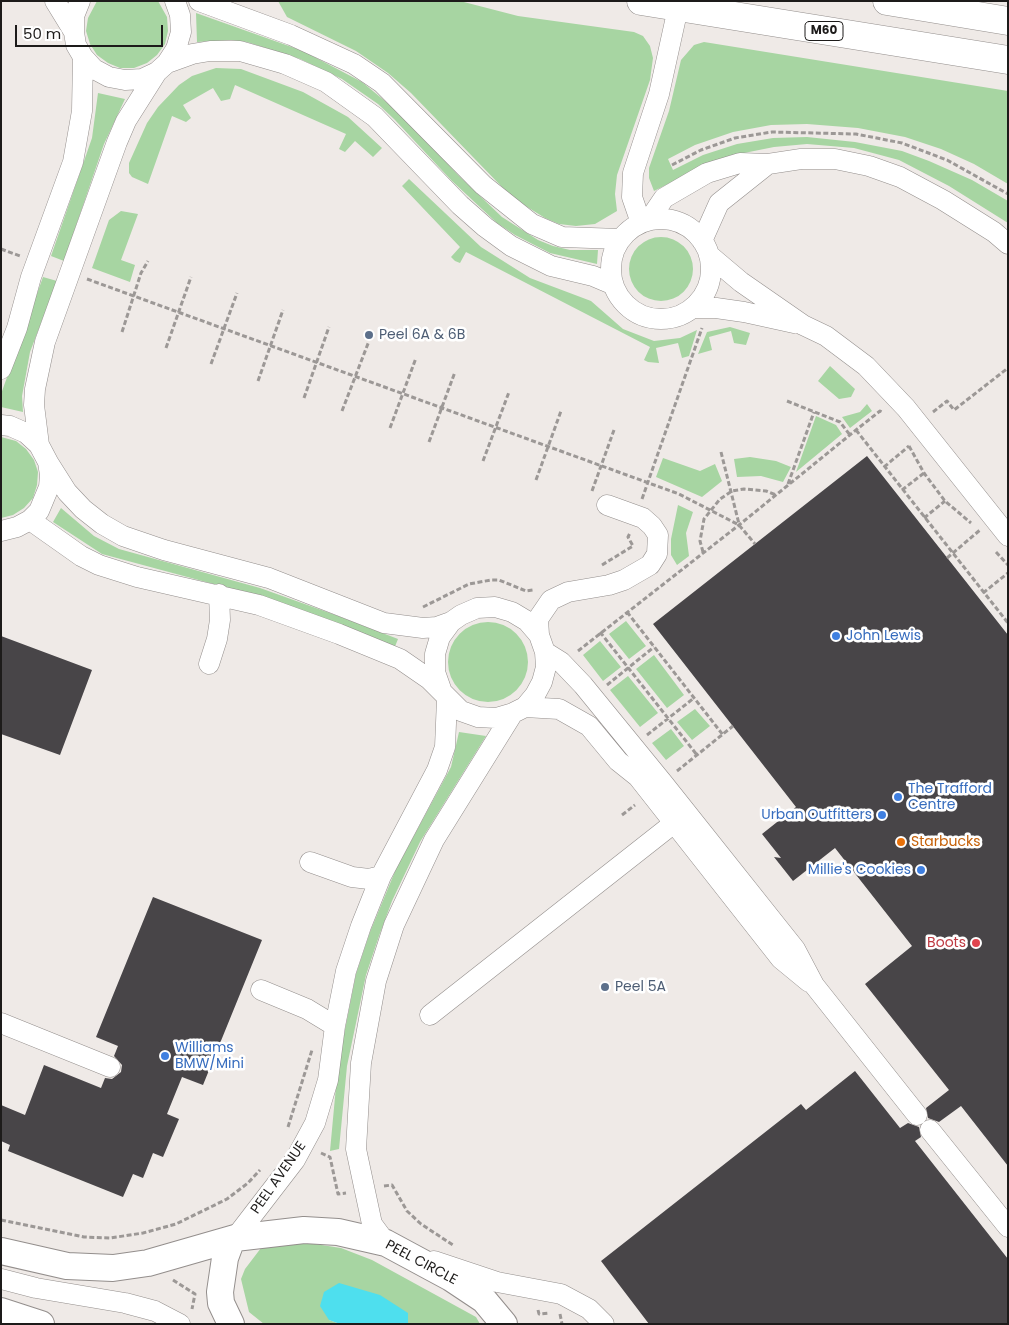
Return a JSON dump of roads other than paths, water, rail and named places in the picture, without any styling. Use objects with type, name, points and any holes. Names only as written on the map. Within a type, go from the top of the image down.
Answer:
[{"type":"highway","name":"M60","points":[[641,1],[1008,60]]},
{"type":"highway","points":[[887,1],[1008,21]]},
{"type":"main road","name":"PEEL CIRCLE","points":[[1,1251],[67,1266],[113,1268],[148,1263],[233,1239],[304,1230],[338,1232],[396,1248],[451,1278],[484,1300],[504,1324]]},
{"type":"main road","points":[[224,1317],[222,1278],[233,1239]]},
{"type":"main road","points":[[1,1311],[40,1324]]},
{"type":"street","points":[[1,369],[17,328],[34,269],[73,162],[79,137],[82,111],[83,57],[74,32],[54,1]]},
{"type":"street","points":[[74,32],[74,16],[80,1]]},
{"type":"street","points":[[1,531],[17,527],[30,520],[39,510],[49,487],[34,404],[37,374],[45,342],[117,142],[130,114],[176,49],[181,32],[180,15],[175,1]]},
{"type":"street","points":[[199,1],[291,35],[354,64],[382,84],[483,184],[532,224],[545,232],[562,237],[620,239]]},
{"type":"street","points":[[645,221],[632,197],[633,173],[659,94],[678,8]]},
{"type":"street","points":[[83,57],[94,69],[109,77],[125,80],[142,79],[162,67],[192,54],[210,51],[240,51],[285,64],[326,82],[375,117],[460,205],[484,227],[510,246],[552,266],[593,276],[612,284]]},
{"type":"street","points":[[768,164],[719,204],[706,248],[711,270],[709,284],[702,297],[692,308],[678,316],[662,319],[646,317],[631,310],[620,299],[612,284],[610,268],[613,253],[620,239],[645,221],[664,198],[708,173],[740,163],[768,164],[801,158],[835,159],[869,166],[900,177],[943,200],[1003,238]]},
{"type":"street","points":[[645,221],[664,219],[679,222],[692,230],[706,248],[741,282],[803,325],[826,336],[866,366],[918,424],[985,525],[1000,543]]},
{"type":"street","points":[[1,331],[34,269]]},
{"type":"street","points":[[692,308],[716,308],[744,312],[803,325]]},
{"type":"street","points":[[1,425],[10,426],[26,433],[43,453],[67,492],[83,509],[102,524],[123,536],[164,550],[269,578],[384,623],[411,627],[437,627],[477,608],[495,607],[512,612],[527,621],[548,650],[612,719],[680,823]]},
{"type":"street","points":[[598,502],[643,518],[652,526],[658,535],[656,554],[650,565],[624,580],[601,587],[568,592],[551,600],[538,619],[548,650],[542,682],[535,695],[519,710],[434,840],[397,918],[384,952],[369,1010],[358,1089],[356,1149],[372,1224],[396,1248],[497,1282],[560,1294],[589,1309],[604,1324]]},
{"type":"street","points":[[30,520],[81,556],[99,565],[136,576],[219,594],[308,623],[400,660],[417,669],[461,711],[478,717],[496,718],[519,710],[559,709],[584,723],[618,761],[638,777],[680,823],[775,937],[795,949],[814,985],[1008,1227]]},
{"type":"street","points":[[209,664],[217,639],[220,620],[219,594]]},
{"type":"street","points":[[444,694],[435,672],[435,654],[440,637],[451,622]]},
{"type":"street","name":"PEEL AVENUE","points":[[233,1239],[282,1179],[315,1123],[328,1080],[335,1026],[346,971],[360,926],[381,876],[437,770],[445,747],[444,694]]},
{"type":"street","points":[[430,1015],[680,823],[708,827],[775,937]]},
{"type":"street","points":[[310,862],[352,877],[369,879],[381,876]]},
{"type":"street","points":[[261,990],[307,1009],[335,1026]]},
{"type":"street","points":[[1,1022],[110,1067]]},
{"type":"street","points":[[1,1279],[36,1288],[133,1305],[155,1311],[180,1324]]},
{"type":"water","points":[[339,1283],[380,1295],[408,1313],[408,1324],[340,1324],[329,1320],[320,1306],[324,1292]]},
{"type":"place","name":"Peel 6A & 6B","points":[[369,335]]},
{"type":"place","name":"John Lewis","points":[[836,636]]},
{"type":"place","name":"The Trafford Centre","points":[[898,797]]},
{"type":"place","name":"Urban Outfitters","points":[[882,815]]},
{"type":"place","name":"Starbucks","points":[[901,842]]},
{"type":"place","name":"Millie's Cookies","points":[[921,870]]},
{"type":"place","name":"Boots","points":[[976,943]]},
{"type":"place","name":"Peel 5A","points":[[605,987]]},
{"type":"place","name":"Williams BMW/Mini","points":[[165,1056]]}]
